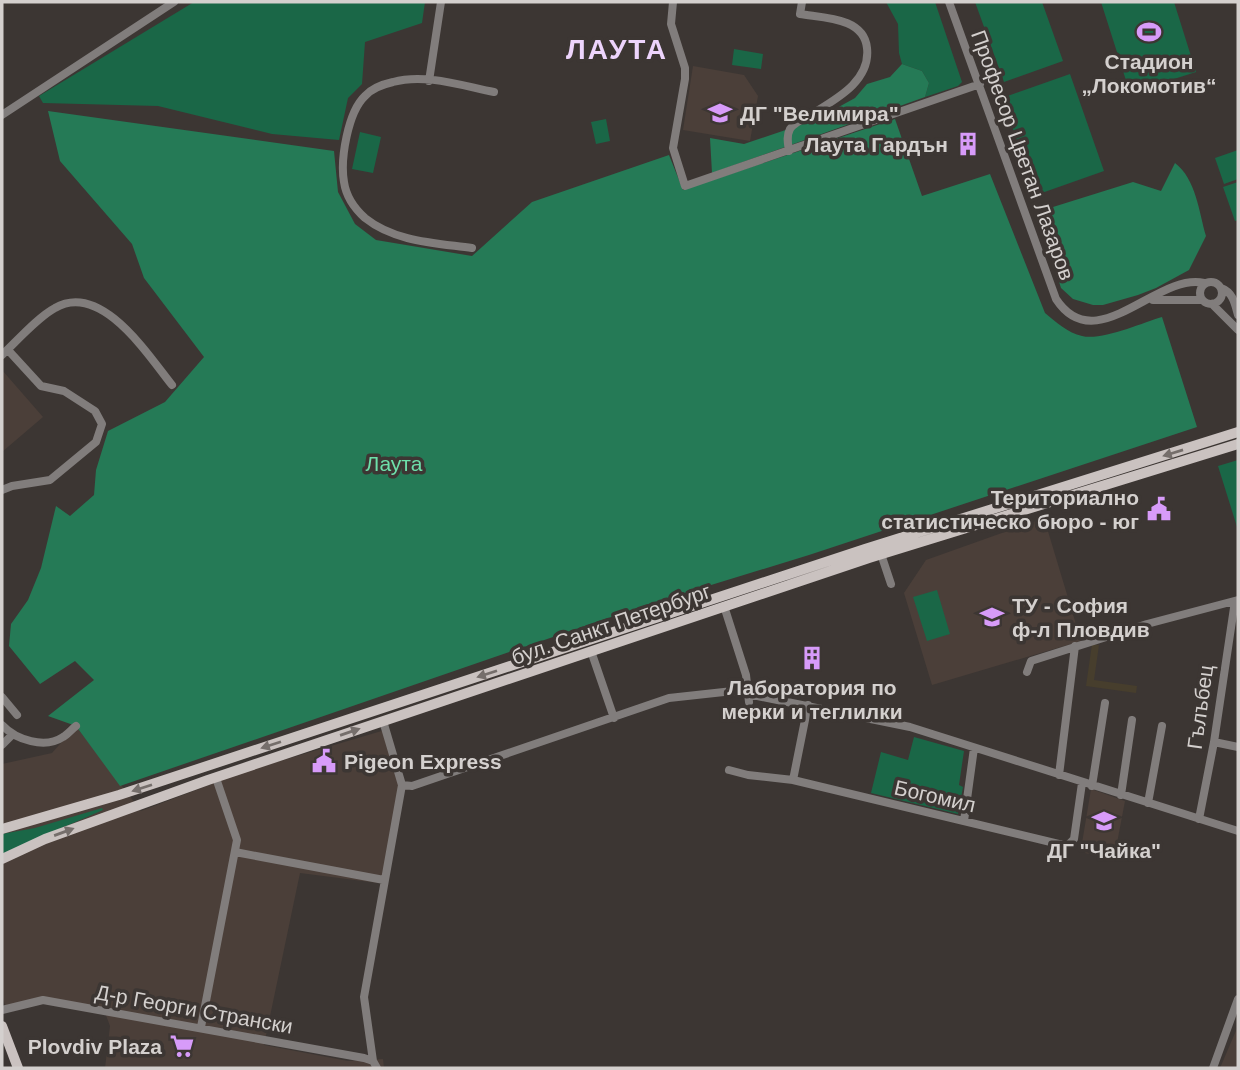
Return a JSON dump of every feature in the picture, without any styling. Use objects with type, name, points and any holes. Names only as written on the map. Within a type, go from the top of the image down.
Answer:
[{"type":"main road","name":"бул. Санкт Петербург","points":[[2,829],[144,787],[1238,432]]},
{"type":"main road","name":"бул. Санкт Петербург","points":[[2,859],[45,839],[216,778],[724,606],[879,549],[1238,444]]},
{"type":"main road","points":[[2,1026],[18,1068]]},
{"type":"street","points":[[2,115],[174,2]]},
{"type":"street","points":[[429,80],[441,2]]},
{"type":"street","points":[[673,2],[671,24],[685,68],[673,148],[685,186],[980,83]]},
{"type":"street","points":[[789,151],[787,137],[791,127],[845,93],[864,71],[867,59],[866,41],[856,27],[800,14],[802,2]]},
{"type":"street","name":"Професор Цветан Лазаров","points":[[949,2],[1053,289],[1062,307],[1080,319],[1091,321],[1117,315],[1181,283],[1204,283]]},
{"type":"street","points":[[472,248],[399,236],[385,231],[356,210],[344,181],[350,122],[366,94],[396,81],[429,80],[494,92]]},
{"type":"street","points":[[1238,315],[1234,300],[1226,290],[1215,282],[1204,283],[1199,291],[1201,300],[1212,304],[1238,330]]},
{"type":"street","points":[[1212,304],[1221,298],[1221,288]]},
{"type":"street","name":"Професор Цветан Лазаров","points":[[1150,300],[1201,300]]},
{"type":"street","points":[[2,490],[50,480],[96,442],[102,424],[95,411],[64,391],[41,386],[5,352],[56,307],[84,303],[109,313],[172,385]]},
{"type":"street","points":[[879,549],[891,584]]},
{"type":"street","points":[[1027,672],[1031,661],[1237,600]]},
{"type":"street","name":"Гълъбец","points":[[1199,819],[1237,600]]},
{"type":"street","points":[[724,606],[746,675],[749,698]]},
{"type":"street","points":[[1059,775],[1075,646]]},
{"type":"street","points":[[591,651],[614,718]]},
{"type":"street","points":[[402,785],[412,786],[669,698],[733,691],[749,698],[808,705],[910,727],[1238,831]]},
{"type":"street","points":[[2,697],[17,715]]},
{"type":"street","points":[[1092,786],[1105,703]]},
{"type":"street","points":[[793,780],[808,705]]},
{"type":"street","points":[[1121,795],[1132,720]]},
{"type":"street","points":[[375,1065],[364,997],[402,785],[383,721]]},
{"type":"street","points":[[2,725],[13,734],[34,742],[49,742],[62,738],[76,726]]},
{"type":"street","points":[[1148,803],[1161,726]]},
{"type":"street","points":[[2,746],[13,734]]},
{"type":"street","points":[[1214,742],[1238,747]]},
{"type":"street","points":[[964,821],[974,748]]},
{"type":"street","name":"Богомил","points":[[729,770],[793,780],[1067,846],[1074,839],[1082,783]]},
{"type":"street","points":[[201,1027],[237,840],[216,778]]},
{"type":"street","points":[[236,852],[384,880]]},
{"type":"street","points":[[1213,1068],[1238,999]]},
{"type":"street","name":"Д-р Георги Странски","points":[[2,1010],[43,1000],[201,1027],[375,1065]]},
{"type":"shaded area","name":"ДГ \"Велимира\"","points":[[693,66],[744,75],[758,96],[750,141],[683,130]]},
{"type":"shaded area","points":[[2,370],[43,417],[2,452]]},
{"type":"shaded area","name":"ТУ - София ф-л Пловдив","points":[[1044,518],[1081,641],[932,685],[904,593],[926,560]]},
{"type":"shaded area","points":[[1092,644],[1099,645],[1094,680],[1137,686],[1136,693],[1086,686]]},
{"type":"shaded area","points":[[76,726],[141,811],[246,771],[385,730],[402,785],[384,880],[378,883],[300,873],[264,1045],[348,1061],[383,1059],[384,1068],[105,1068],[110,1026],[104,1010],[43,1000],[6,1009],[2,994],[2,764],[52,753]]},
{"type":"shaded area","name":"ДГ \"Чайка\"","points":[[1091,789],[1125,801],[1114,859],[1085,853],[1087,844],[1082,843]]},
{"type":"shaded area","points":[[1238,1026],[1238,1068],[1220,1068]]},
{"type":"green space","points":[[194,2],[425,2],[422,23],[365,42],[362,84],[348,98],[339,140],[272,134],[158,106],[43,103],[39,96]]},
{"type":"green space","points":[[886,2],[935,2],[962,82],[958,86],[925,97],[929,83],[922,71],[902,64],[898,24]]},
{"type":"green space","points":[[975,2],[1042,2],[1063,61],[1004,82]]},
{"type":"green space","points":[[1101,2],[1174,2],[1196,72],[1130,93]]},
{"type":"green space","points":[[734,49],[763,54],[761,69],[732,65]]},
{"type":"green space","points":[[902,64],[922,71],[929,83],[925,97],[712,173],[710,138],[744,144],[815,120],[855,98],[867,84],[890,77]]},
{"type":"green space","points":[[1070,74],[1104,171],[1036,195],[1002,98]]},
{"type":"green space","name":"Лаута","points":[[48,111],[334,151],[338,192],[355,224],[376,240],[472,256],[532,202],[669,155],[683,190],[895,119],[922,196],[990,174],[1045,313],[1067,330],[1082,336],[1100,336],[1162,317],[1197,427],[809,555],[646,605],[120,786],[76,726],[48,716],[94,680],[75,661],[40,684],[9,646],[11,624],[28,600],[41,568],[56,506],[70,516],[94,495],[96,470],[108,431],[165,402],[204,357],[144,278],[132,244],[60,161]]},
{"type":"green space","points":[[606,119],[610,141],[596,144],[591,122]]},
{"type":"green space","points":[[360,132],[381,137],[373,173],[352,169]]},
{"type":"green space","points":[[1238,150],[1238,179],[1224,184],[1215,158]]},
{"type":"green space","points":[[1175,163],[1192,187],[1206,236],[1189,270],[1156,288],[1103,305],[1073,299],[1061,288],[1037,212],[1133,182],[1161,191]]},
{"type":"green space","points":[[1238,182],[1238,220],[1235,221],[1223,187]]},
{"type":"green space","points":[[1238,460],[1238,530],[1218,466]]},
{"type":"green space","points":[[937,590],[950,634],[927,641],[913,597]]},
{"type":"green space","points":[[914,737],[964,751],[959,785],[963,787],[958,814],[871,793],[881,752],[908,760]]},
{"type":"green space","points":[[102,808],[103,810],[2,854],[2,834],[35,828]]},
{"type":"place","name":"Стадион „Локомотив“","points":[[1149,32]]},
{"type":"place","name":"ДГ \"Велимира\"","points":[[720,113]]},
{"type":"place","name":"Лаута Гардън","points":[[968,144]]},
{"type":"place","name":"Териториално статистическо бюро - юг","points":[[1159,509]]},
{"type":"place","name":"ТУ - София ф-л Пловдив","points":[[992,617]]},
{"type":"place","name":"Лаборатория по мерки и теглилки","points":[[812,658]]},
{"type":"place","name":"Pigeon Express","points":[[324,761]]},
{"type":"place","name":"ДГ \"Чайка\"","points":[[1104,821]]},
{"type":"place","name":"Plovdiv Plaza","points":[[182,1046]]},
{"type":"district","name":"ЛАУТА","points":[[617,49]]}]
